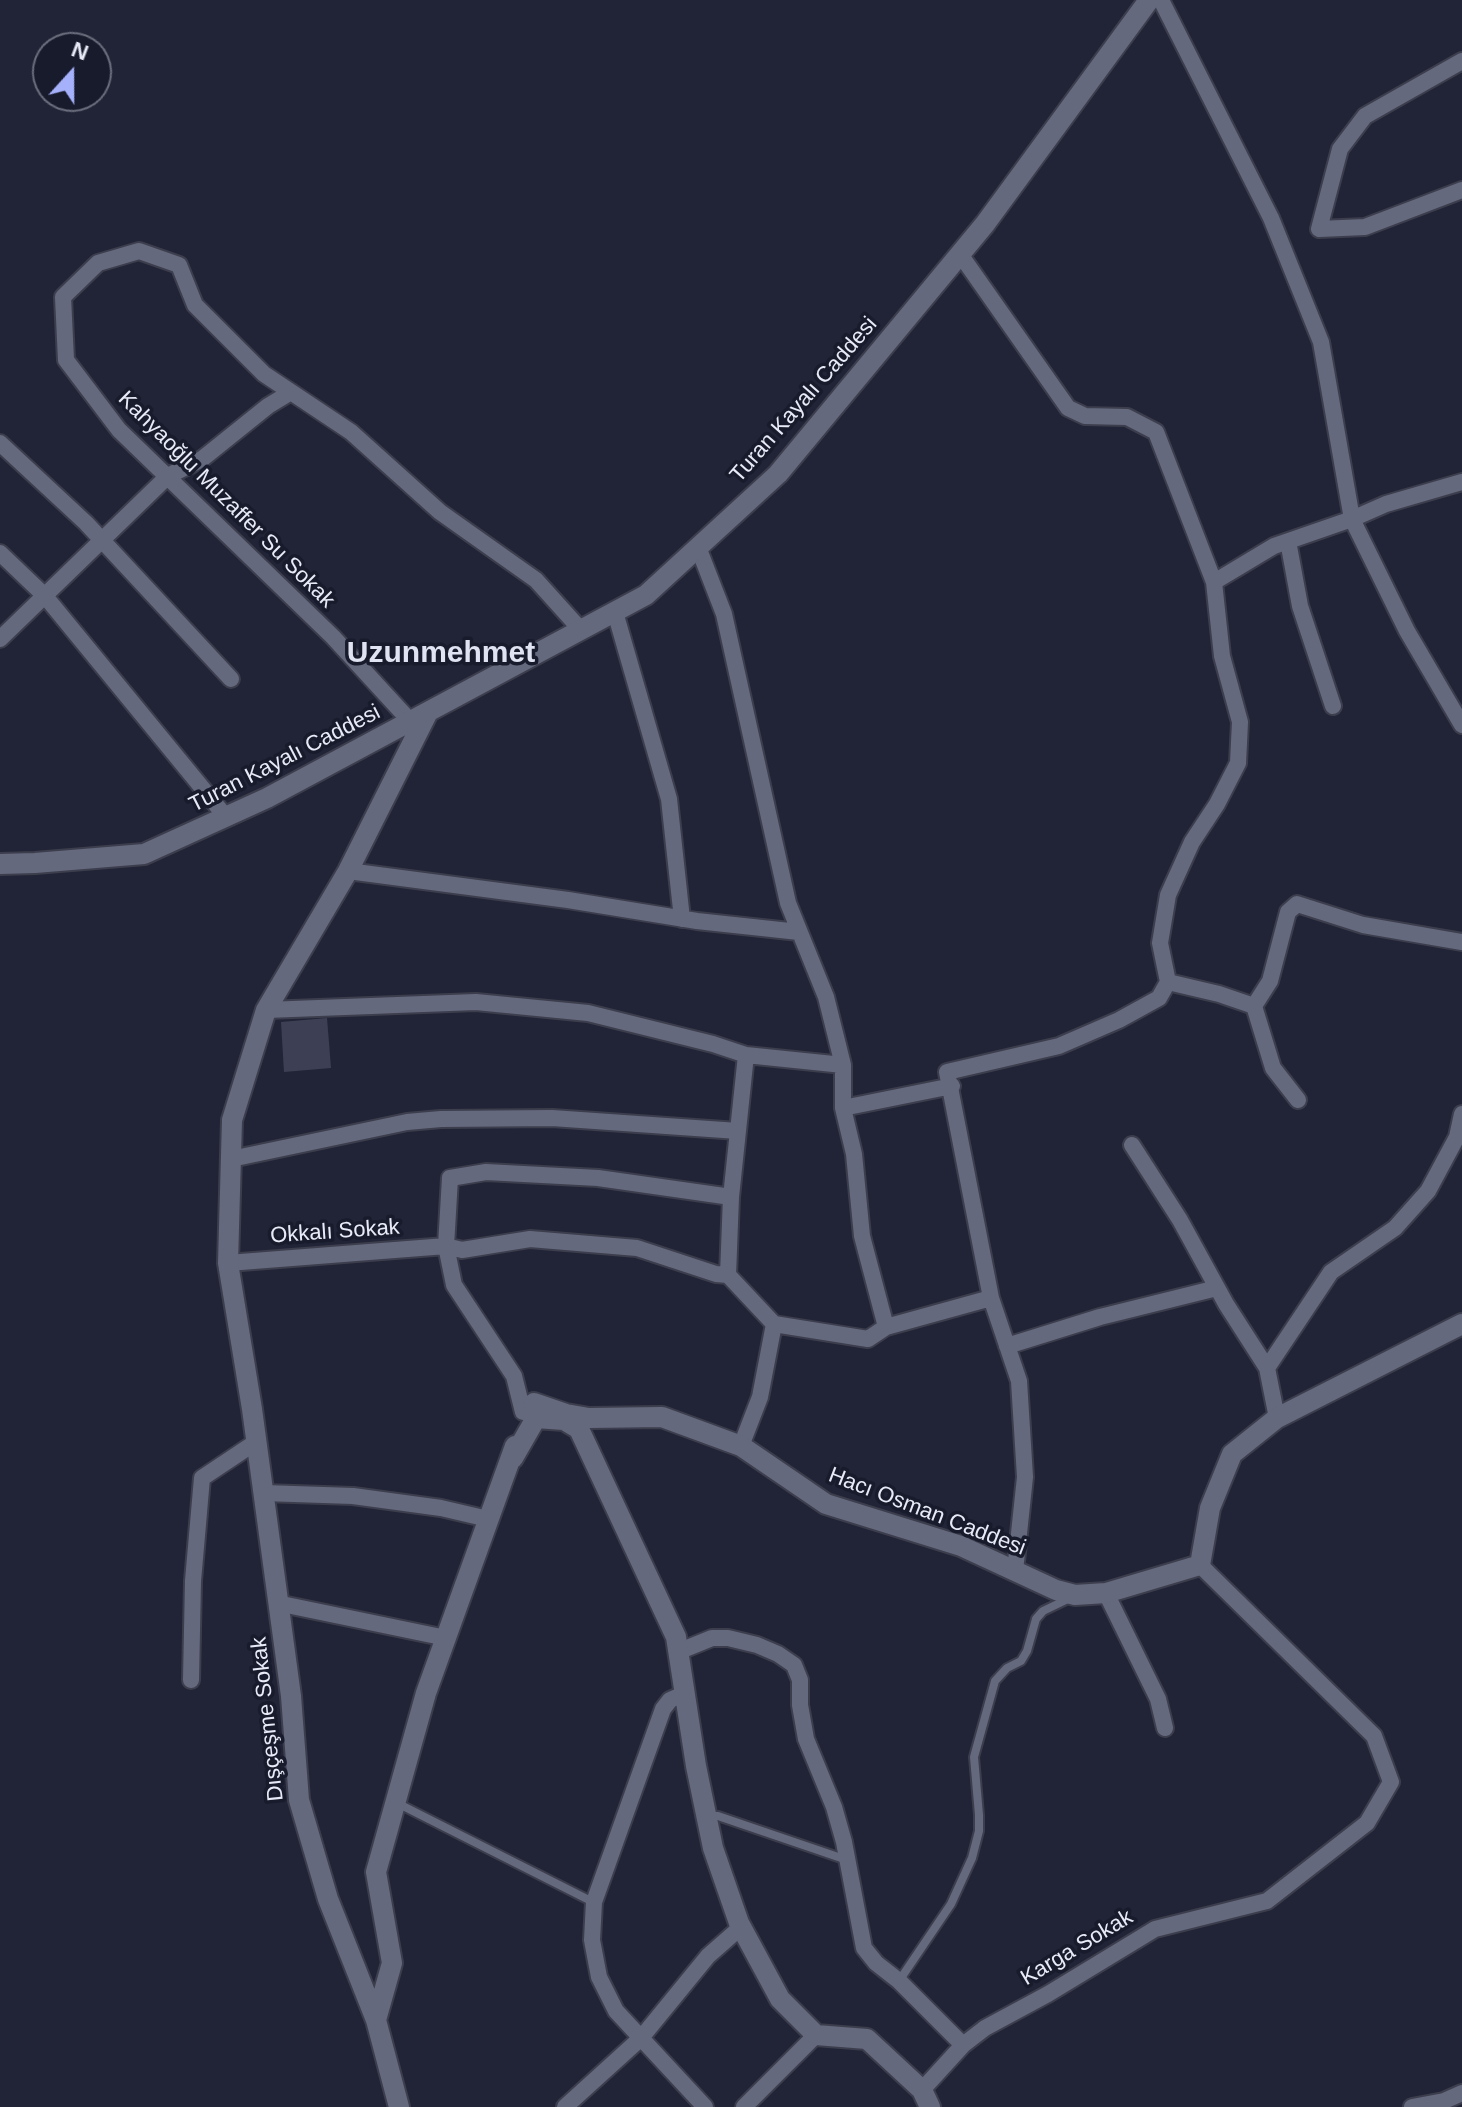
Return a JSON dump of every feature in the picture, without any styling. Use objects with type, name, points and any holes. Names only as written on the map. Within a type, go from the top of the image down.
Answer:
[{"type":"street","name":"Turan Kayalı Caddesi","points":[[0,864],[144,854],[267,798],[646,595],[778,474],[960,254],[1149,0]]},
{"type":"street","points":[[1161,0],[1271,218],[1321,342],[1352,519],[1407,631],[1462,725]]},
{"type":"street","points":[[1462,61],[1365,116],[1340,149],[1319,229],[1365,227],[1462,190]]},
{"type":"street","name":"Kahyaoğlu Muzaffer Su Sokak","points":[[419,718],[119,430],[66,360],[63,297],[98,263],[139,251],[179,265],[195,305],[264,374],[351,432],[440,512],[536,580],[581,630]]},
{"type":"street","points":[[960,254],[1068,408],[1085,416],[1127,417],[1156,432],[1214,582],[1222,656],[1240,722],[1238,763],[1217,804],[1192,842],[1168,895],[1160,943],[1168,982],[1159,998],[1119,1020],[1059,1046],[947,1072],[991,1298],[1019,1381],[1025,1477],[1015,1571]]},
{"type":"street","points":[[0,639],[168,476],[202,459],[268,406],[291,392]]},
{"type":"street","points":[[0,443],[102,540],[231,679]]},
{"type":"street","points":[[1214,582],[1274,546],[1386,504],[1462,482]]},
{"type":"street","points":[[1288,541],[1300,606],[1333,706]]},
{"type":"street","points":[[698,547],[724,614],[788,903],[826,997],[843,1065],[843,1108],[854,1154],[862,1236],[886,1327]]},
{"type":"street","points":[[0,553],[45,596],[226,817]]},
{"type":"street","points":[[615,612],[669,799],[682,919]]},
{"type":"street","name":"Dışçeşme Sokak","points":[[399,2107],[376,2020],[328,1899],[299,1800],[291,1696],[252,1409],[228,1263],[232,1120],[266,1010],[348,871],[419,718]]},
{"type":"street","points":[[348,871],[568,900],[682,919],[799,932]]},
{"type":"street","points":[[1298,1100],[1273,1068],[1254,1006],[1270,981],[1288,912],[1297,904],[1363,925],[1462,942]]},
{"type":"street","points":[[1168,982],[1254,1006]]},
{"type":"street","points":[[266,1010],[476,1002],[588,1013],[746,1055],[843,1065]]},
{"type":"street","points":[[728,1275],[731,1197],[746,1055]]},
{"type":"street","points":[[843,1108],[951,1085]]},
{"type":"street","points":[[1267,1368],[1331,1272],[1395,1228],[1428,1191],[1457,1137],[1462,1114]]},
{"type":"street","points":[[231,1159],[407,1122],[441,1119],[552,1118],[738,1131]]},
{"type":"street","points":[[1132,1145],[1267,1368],[1277,1418]]},
{"type":"street","points":[[376,2020],[392,1963],[376,1872],[394,1801],[426,1693],[488,1519],[531,1411],[514,1376],[454,1285],[446,1246],[450,1178],[486,1172],[598,1178],[731,1197]]},
{"type":"street","points":[[446,1246],[462,1250],[530,1239],[637,1248],[716,1274],[728,1275],[774,1324],[868,1339],[886,1327],[991,1298]]},
{"type":"street","name":"Okkalı Sokak","points":[[228,1263],[446,1246]]},
{"type":"street","points":[[1007,1346],[1100,1317],[1217,1288]]},
{"type":"street","points":[[741,1446],[760,1397],[774,1324]]},
{"type":"street","points":[[1200,1565],[1210,1508],[1232,1454],[1277,1418],[1462,1324]]},
{"type":"street","name":"Hacı Osman Caddesi","points":[[531,1411],[566,1414],[584,1424],[662,1417],[741,1446],[826,1504],[961,1546],[1038,1583],[1075,1595],[1106,1593],[1200,1565]]},
{"type":"street","points":[[584,1424],[671,1623],[680,1651],[696,1766],[713,1848],[741,1927],[780,1999],[816,2035],[867,2039],[926,2098]]},
{"type":"street","points":[[191,1680],[193,1581],[202,1478],[256,1442]]},
{"type":"street","points":[[264,1493],[353,1496],[441,1508],[488,1519]]},
{"type":"street","name":"Karga Sokak","points":[[926,2098],[963,2045],[985,2028],[1155,1929],[1267,1901],[1367,1823],[1391,1782],[1374,1736],[1200,1565]]},
{"type":"street","points":[[1106,1593],[1158,1699],[1165,1728]]},
{"type":"street","points":[[278,1603],[446,1638]]},
{"type":"street","points":[[680,1651],[712,1638],[728,1638],[757,1645],[794,1665],[800,1680],[800,1705],[806,1739],[840,1825],[864,1948],[963,2045]]},
{"type":"street","points":[[686,1693],[670,1700],[663,1709],[594,1902],[592,1940],[599,1977],[616,2011],[705,2107]]},
{"type":"street","points":[[565,2107],[641,2038],[708,1956],[741,1927]]},
{"type":"street","points":[[744,2107],[816,2035]]},
{"type":"street","points":[[1412,2107],[1444,2101],[1462,2093]]},
{"type":"lane","points":[[899,1981],[951,1904],[972,1858],[979,1831],[974,1757],[995,1681],[1007,1668],[1021,1661],[1036,1619],[1043,1611],[1075,1595]]},
{"type":"lane","points":[[394,1801],[594,1902]]},
{"type":"lane","points":[[707,1816],[718,1816],[847,1860]]},
{"type":"building","points":[[327,1018],[331,1068],[284,1072],[281,1022]]},
{"type":"district","name":"Uzunmehmet","points":[[441,654]]}]
